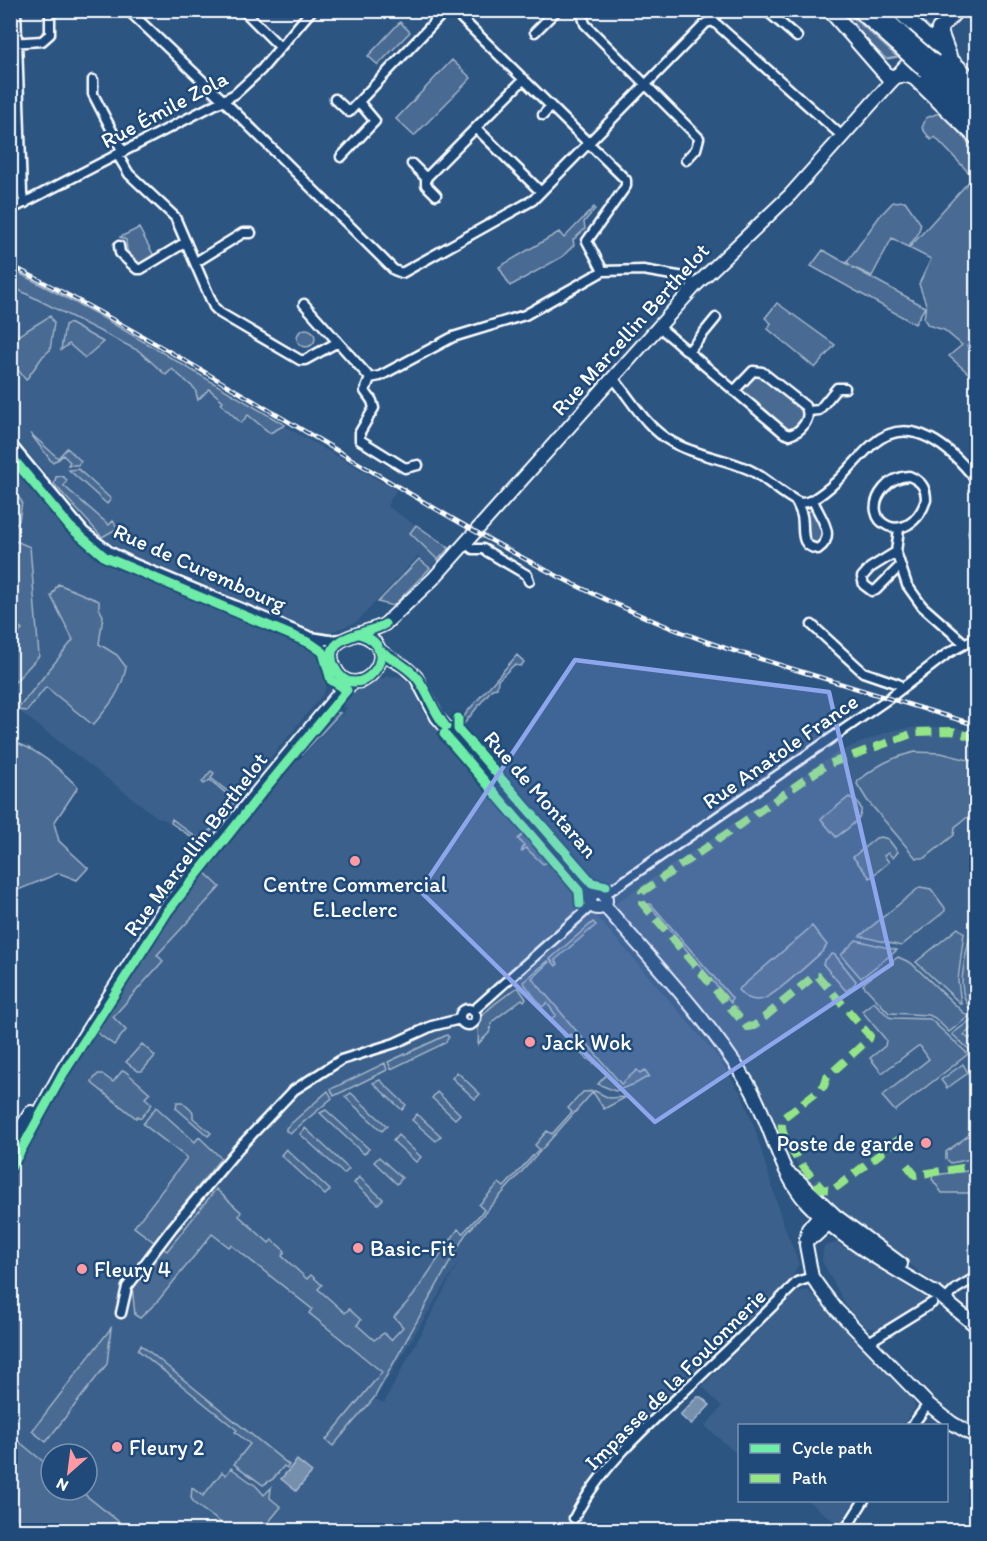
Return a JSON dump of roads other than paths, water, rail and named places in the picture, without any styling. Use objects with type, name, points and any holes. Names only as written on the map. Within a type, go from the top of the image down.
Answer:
[{"type":"main road","points":[[830,10],[892,79],[902,74],[915,78],[976,137]]},
{"type":"main road","points":[[859,10],[900,40],[976,103]]},
{"type":"main road","points":[[876,10],[900,40]]},
{"type":"main road","points":[[898,10],[928,42],[949,56],[976,84]]},
{"type":"main road","points":[[928,42],[958,10]]},
{"type":"main road","points":[[939,29],[949,56]]},
{"type":"main road","name":"Rue Marcellin Berthelot","points":[[10,1146],[167,897],[332,694],[334,649],[342,639],[377,629],[386,624],[433,579],[658,326],[696,285],[790,195],[907,64]]},
{"type":"main road","points":[[930,66],[976,120]]},
{"type":"main road","name":"Rue Marcellin Berthelot","points":[[10,1166],[63,1069],[163,911],[341,691],[355,682],[367,679],[376,671],[380,657],[378,647],[386,624]]},
{"type":"main road","points":[[359,634],[372,640],[378,647]]},
{"type":"main road","name":"Rue de Montaran","points":[[378,647],[409,671],[422,685],[437,717],[717,1039],[747,1082],[764,1112],[793,1186],[824,1220],[846,1232]]},
{"type":"main road","points":[[334,666],[344,678],[355,682]]},
{"type":"main road","points":[[376,671],[392,668],[409,671]]},
{"type":"main road","name":"Rue de Montaran","points":[[788,1173],[827,1209],[846,1232]]},
{"type":"main road","points":[[824,1220],[808,1229],[806,1239],[812,1276],[836,1308],[928,1404],[952,1423],[976,1437]]},
{"type":"main road","points":[[846,1232],[976,1326]]},
{"type":"street","points":[[16,10],[14,105],[22,194],[25,202]]},
{"type":"street","points":[[14,42],[42,41],[50,34],[50,10]]},
{"type":"street","points":[[128,10],[398,272],[409,271],[528,204],[706,23],[713,21],[718,10]]},
{"type":"street","points":[[243,10],[280,48]]},
{"type":"street","name":"Rue Émile Zola","points":[[10,210],[223,101],[252,80],[312,10]]},
{"type":"street","points":[[335,99],[349,112],[446,10]]},
{"type":"street","points":[[453,10],[627,183],[587,241],[603,271]]},
{"type":"street","points":[[535,32],[557,10]]},
{"type":"street","points":[[581,10],[585,24],[699,138],[696,149],[686,160]]},
{"type":"street","points":[[765,10],[797,36]]},
{"type":"street","points":[[713,21],[842,136]]},
{"type":"street","points":[[93,80],[93,94],[131,175],[176,217],[217,310],[297,359],[305,360],[338,342]]},
{"type":"street","points":[[436,195],[426,185],[426,178],[524,80]]},
{"type":"street","points":[[341,156],[375,121],[358,102]]},
{"type":"street","points":[[543,115],[551,106]]},
{"type":"street","points":[[476,128],[541,192]]},
{"type":"street","points":[[412,164],[426,178]]},
{"type":"street","points":[[196,262],[243,233],[251,233]]},
{"type":"street","points":[[119,246],[120,253],[137,269],[186,242]]},
{"type":"street","points":[[418,465],[405,468],[360,440],[360,432],[374,408],[365,391],[370,378],[380,376],[453,337],[525,315],[603,271],[643,270],[684,277],[696,285]]},
{"type":"street","points":[[304,304],[370,378]]},
{"type":"street","points":[[688,352],[716,318]]},
{"type":"street","points":[[658,326],[688,352],[734,391],[784,433],[789,435],[797,432],[808,417],[808,411],[796,399],[762,372],[753,371],[734,391]]},
{"type":"street","points":[[613,378],[645,420],[672,443],[753,471],[796,501],[805,503],[813,500],[836,484],[873,444],[888,435],[904,431],[921,433],[931,438],[967,468],[976,480]]},
{"type":"street","points":[[808,411],[819,410],[837,388],[845,388]]},
{"type":"street","name":"Rue de Curembourg","points":[[10,442],[84,532],[109,552],[311,637],[329,640],[342,639]]},
{"type":"street","points":[[909,476],[917,479],[924,486],[926,500],[913,521],[899,529],[886,525],[882,521],[875,511],[876,504],[881,492],[889,483],[909,476]]},
{"type":"street","points":[[796,501],[802,514],[803,538],[811,548],[818,549],[826,541],[828,530],[813,500]]},
{"type":"street","points":[[976,524],[974,530],[976,539]]},
{"type":"street","points":[[899,529],[896,552],[914,597],[964,644]]},
{"type":"street","points":[[465,543],[473,549],[483,549],[527,575],[530,581]]},
{"type":"street","points":[[896,552],[867,571],[862,581],[868,588],[876,590],[900,566]]},
{"type":"street","points":[[812,625],[863,672],[898,684],[902,688]]},
{"type":"street","name":"Rue de Curembourg","points":[[311,637],[329,655],[334,666]]},
{"type":"street","name":"Rue Anatole France","points":[[121,1313],[127,1287],[238,1149],[294,1090],[341,1060],[398,1041],[432,1026],[460,1020],[466,1025],[471,1024],[475,1018],[473,1011],[598,900],[964,644],[976,638]]},
{"type":"street","name":"Impasse de la Foulonnerie","points":[[574,1518],[582,1503],[624,1450],[797,1282],[812,1276]]},
{"type":"street","points":[[869,1342],[976,1278]]},
{"type":"street","points":[[913,1424],[928,1404]]},
{"type":"street","points":[[845,1530],[863,1502]]},
{"type":"railway","points":[[10,265],[151,341],[465,526],[593,593],[636,613],[728,649],[976,725]]},
{"type":"place","name":"Centre Commercial E.Leclerc","points":[[355,861]]},
{"type":"place","name":"Jack Wok","points":[[530,1042]]},
{"type":"place","name":"Poste de garde","points":[[926,1143]]},
{"type":"place","name":"Basic-Fit","points":[[358,1248]]},
{"type":"place","name":"Fleury 4","points":[[82,1269]]},
{"type":"place","name":"Fleury 2","points":[[117,1447]]}]
